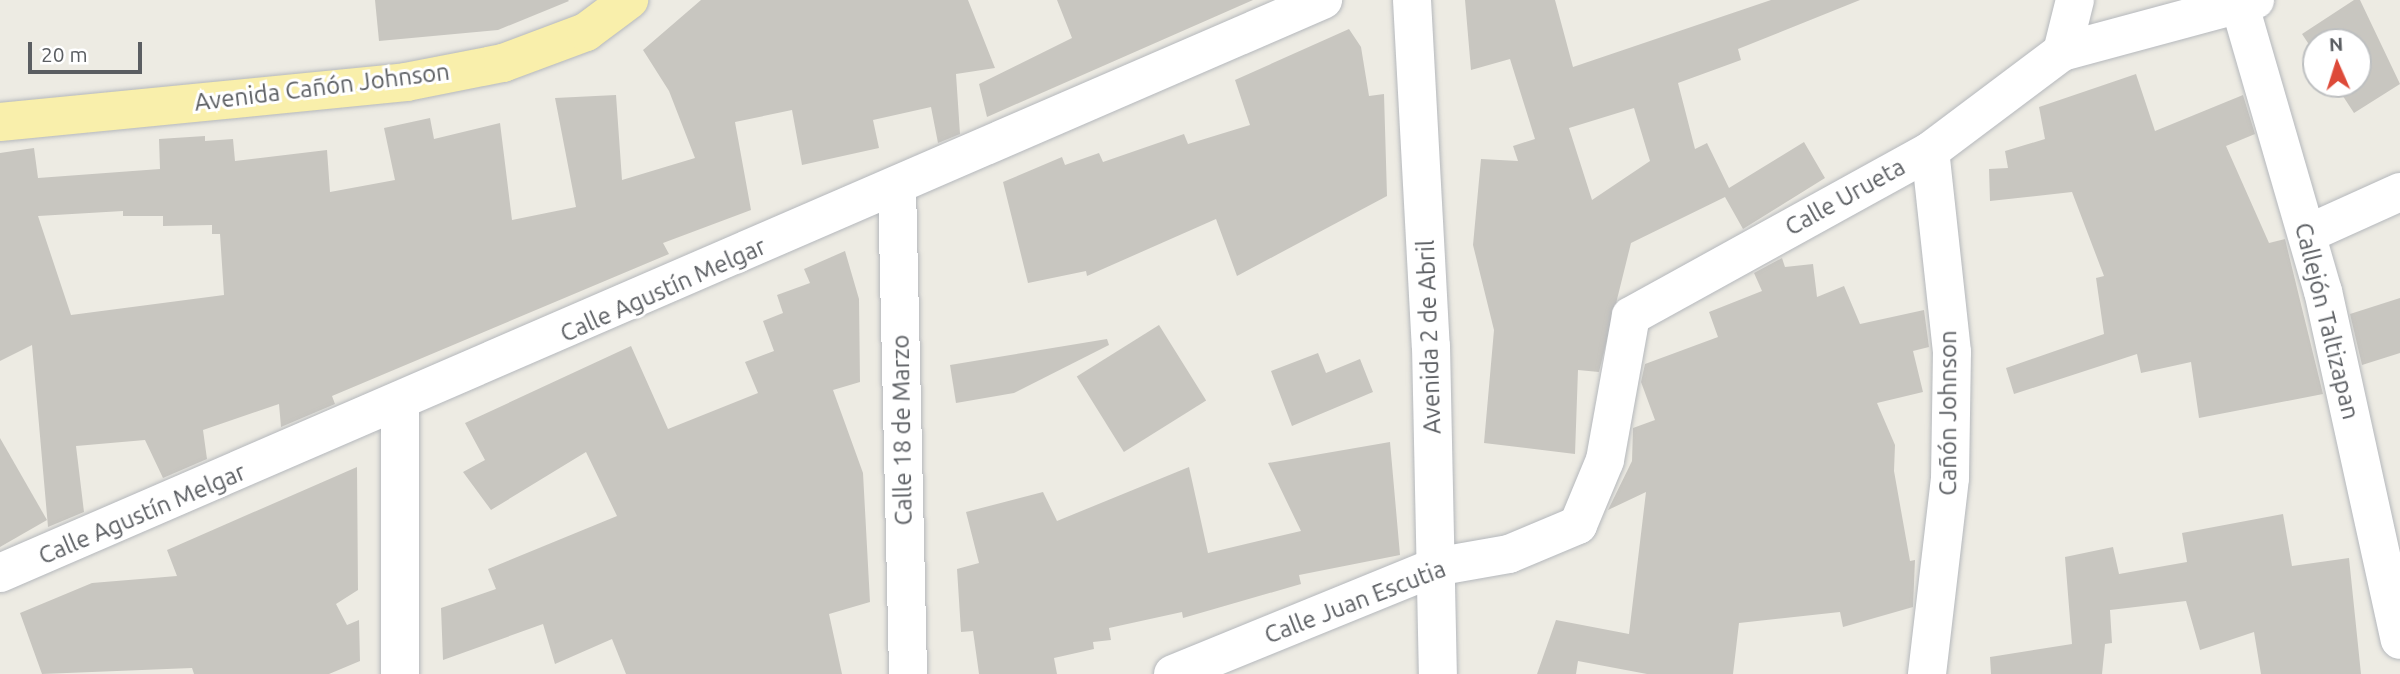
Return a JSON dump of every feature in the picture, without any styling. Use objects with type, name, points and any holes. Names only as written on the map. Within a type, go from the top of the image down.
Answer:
[{"type":"main road","name":"Avenida Cañón Johnson","points":[[0,122],[406,82],[503,63],[586,32],[629,0]]},
{"type":"street","name":"Calle Agustín Melgar","points":[[0,573],[400,405],[1323,0]]},
{"type":"street","name":"Avenida 2 de Abril","points":[[1412,0],[1432,346],[1438,674]]},
{"type":"street","points":[[2062,52],[2075,0]]},
{"type":"street","name":"Calle Urueta","points":[[1578,525],[1605,460],[1631,316],[1930,151],[2062,52],[2120,32],[2248,3]]},
{"type":"street","name":"Callejón Taltizapan","points":[[2248,3],[2307,234],[2400,640]]},
{"type":"street","name":"Cañón Johnson","points":[[1927,674],[1950,478],[1952,352],[1930,151]]},
{"type":"street","name":"Calle 18 de Marzo","points":[[897,187],[908,674]]},
{"type":"street","points":[[2307,234],[2400,192]]},
{"type":"street","points":[[400,405],[400,674]]},
{"type":"street","name":"Calle Juan Escutia","points":[[1173,674],[1435,567],[1509,554],[1578,525]]},
{"type":"building","points":[[375,0],[569,1],[498,30],[379,41]]},
{"type":"building","points":[[701,0],[968,0],[995,68],[956,74],[960,134],[938,143],[931,107],[873,120],[879,148],[802,165],[792,110],[735,122],[751,210],[663,243],[669,254],[332,396],[335,404],[281,427],[279,404],[203,430],[207,459],[163,478],[145,440],[76,446],[84,512],[48,527],[32,345],[0,361],[0,153],[34,148],[38,178],[160,169],[159,139],[205,136],[205,141],[233,139],[235,161],[327,150],[330,192],[395,180],[384,128],[430,118],[434,139],[500,123],[512,220],[576,207],[555,98],[616,95],[622,180],[695,158],[669,91],[643,50]],"holes":[[[123,211],[123,216],[163,216],[163,226],[212,225],[212,234],[220,234],[224,295],[71,315],[38,216]]]},
{"type":"building","points":[[1057,0],[1253,0],[987,117],[979,84],[1072,38]]},
{"type":"building","points":[[1465,0],[1555,0],[1573,67],[1771,0],[1860,0],[1738,49],[1741,60],[1678,83],[1695,149],[1707,143],[1729,188],[1804,142],[1825,178],[1743,229],[1725,197],[1631,243],[1599,372],[1578,370],[1575,454],[1484,443],[1494,330],[1473,245],[1481,159],[1518,161],[1513,146],[1535,139],[1510,59],[1471,70]],"holes":[[[1634,108],[1650,161],[1592,200],[1569,128]]]},
{"type":"building","points":[[2354,0],[2360,0],[2400,84],[2354,113],[2344,98],[2372,98],[2372,28],[2311,28]]},
{"type":"building","points":[[1349,29],[1361,47],[1369,96],[1384,94],[1387,196],[1237,276],[1216,219],[1087,276],[1086,271],[1028,283],[1003,182],[1062,157],[1065,165],[1099,153],[1103,162],[1184,134],[1188,144],[1250,125],[1235,80]]},
{"type":"building","points":[[2136,74],[2155,131],[2243,95],[2255,134],[2226,146],[2269,243],[2285,239],[2323,394],[2199,418],[2191,362],[2141,373],[2137,354],[2014,394],[2006,368],[2104,334],[2096,278],[2104,276],[2072,192],[1990,201],[1989,169],[2008,168],[2005,151],[2045,139],[2039,107]]},
{"type":"building","points":[[845,251],[859,299],[860,382],[833,390],[863,473],[870,602],[829,614],[842,674],[626,674],[612,639],[555,664],[543,624],[443,660],[441,608],[496,589],[488,569],[617,516],[586,452],[491,510],[463,472],[485,460],[465,423],[631,346],[668,429],[758,393],[745,362],[774,351],[763,321],[783,313],[777,295],[810,283],[804,269]]},
{"type":"building","points":[[1782,258],[1785,267],[1813,264],[1817,297],[1844,286],[1860,324],[1924,310],[1929,347],[1913,351],[1923,392],[1877,403],[1895,445],[1894,471],[1910,561],[1915,560],[1913,607],[1843,627],[1840,612],[1739,623],[1733,674],[1647,674],[1578,661],[1576,674],[1537,674],[1556,620],[1629,634],[1646,492],[1608,510],[1632,461],[1633,428],[1655,420],[1641,382],[1645,364],[1718,337],[1709,312],[1762,291],[1754,273]]},
{"type":"building","points":[[2400,298],[2400,353],[2362,365],[2350,314]]},
{"type":"building","points":[[1159,325],[1206,400],[1124,452],[1077,376]]},
{"type":"building","points":[[1107,339],[1109,345],[1014,393],[956,403],[950,365]]},
{"type":"building","points":[[1318,353],[1326,373],[1360,359],[1373,392],[1292,426],[1271,371]]},
{"type":"building","points":[[0,438],[47,520],[0,547]]},
{"type":"building","points":[[1390,442],[1400,555],[1299,575],[1301,584],[1183,618],[1182,612],[1109,628],[1111,640],[1093,642],[1094,649],[1054,658],[1057,674],[979,674],[973,631],[961,632],[957,569],[979,563],[966,512],[1043,492],[1057,521],[1189,467],[1208,553],[1301,531],[1268,463]]},
{"type":"building","points":[[357,467],[358,590],[336,604],[347,625],[359,620],[360,661],[329,674],[194,674],[192,668],[42,674],[20,613],[92,583],[177,576],[167,550]]},
{"type":"building","points":[[2283,514],[2292,566],[2349,558],[2361,674],[2261,674],[2254,632],[2200,650],[2186,601],[2110,610],[2112,643],[2105,644],[2102,674],[1991,674],[1990,657],[2072,644],[2065,557],[2113,547],[2119,574],[2187,562],[2182,533]]}]
